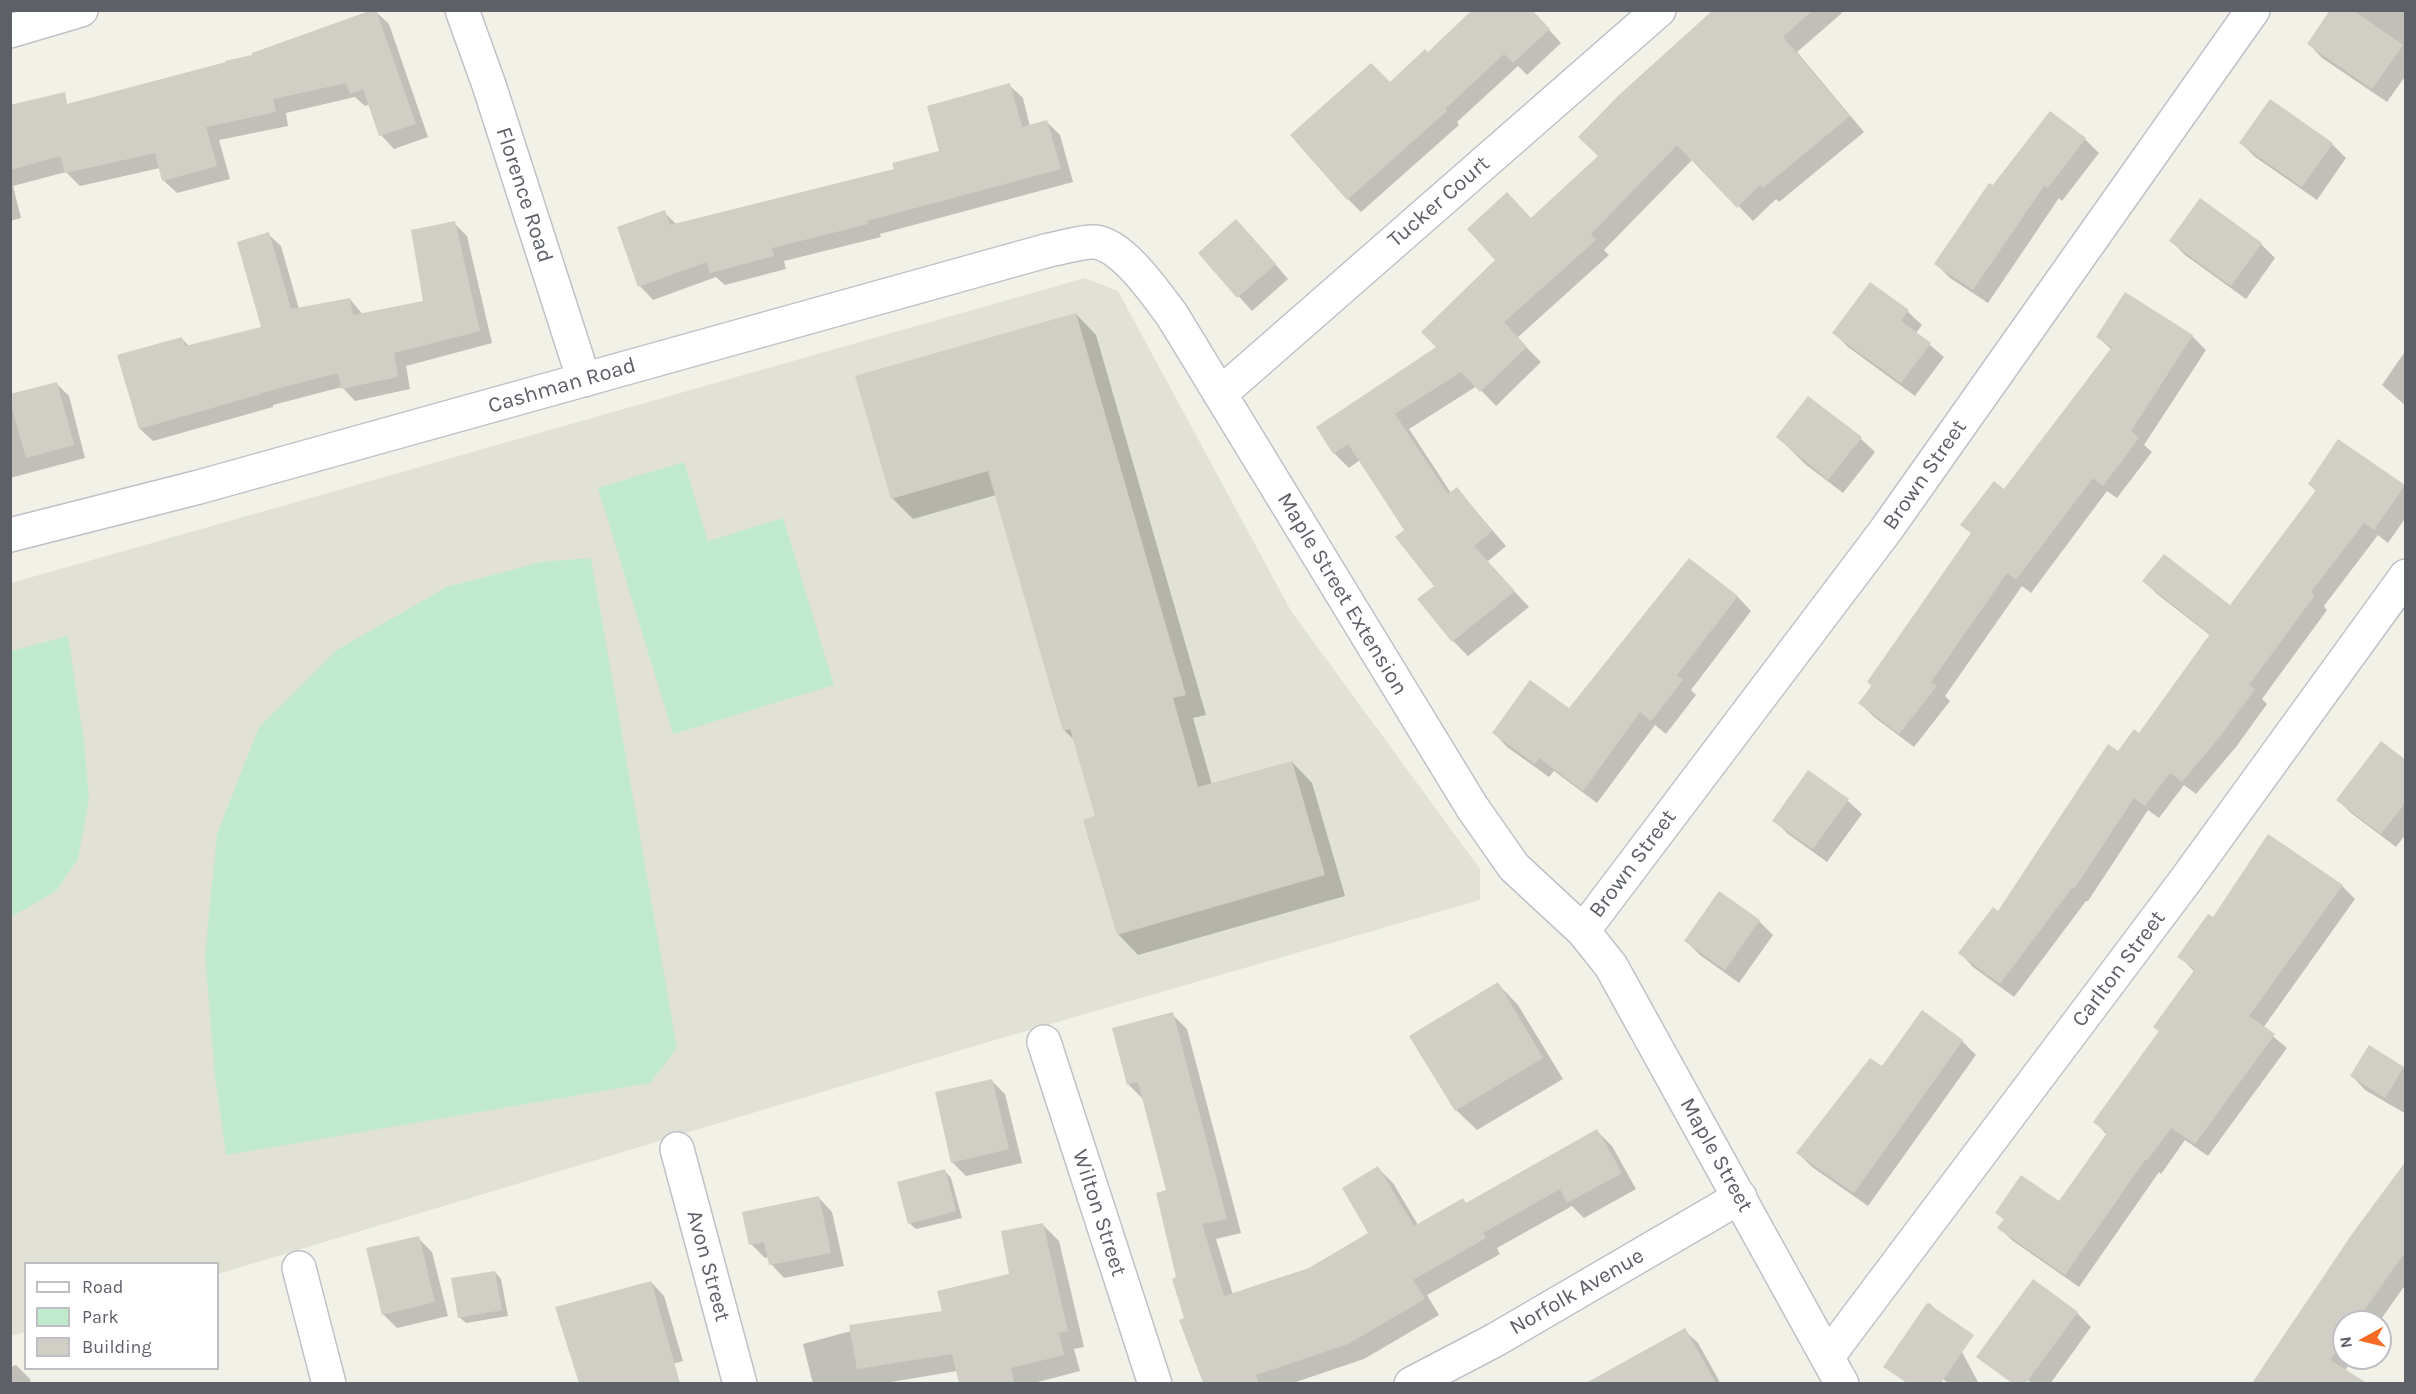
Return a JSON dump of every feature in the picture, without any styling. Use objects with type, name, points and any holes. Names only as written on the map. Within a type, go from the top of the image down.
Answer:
[{"type":"street","points":[[10,31],[81,10]]},
{"type":"street","name":"Florence Road","points":[[462,10],[489,85],[584,380]]},
{"type":"street","name":"Tucker Court","points":[[1220,394],[1659,10]]},
{"type":"street","name":"Brown Street","points":[[1583,931],[1886,530],[2253,10]]},
{"type":"street","name":"Cashman Road","points":[[10,535],[199,487],[1049,250],[1095,242],[1112,250]]},
{"type":"street","name":"Maple Street Extension","points":[[1112,250],[1143,275],[1172,315],[1472,807],[1514,867],[1583,931]]},
{"type":"street","name":"Carlton Street","points":[[1835,1370],[2406,576]]},
{"type":"street","name":"Maple Street","points":[[1583,931],[1611,966],[1835,1370]]},
{"type":"street","name":"Wilton Street","points":[[1044,1042],[1155,1383]]},
{"type":"street","name":"Avon Street","points":[[677,1149],[740,1383]]},
{"type":"street","name":"Norfolk Avenue","points":[[1411,1383],[1495,1340],[1740,1197]]},
{"type":"street","points":[[298,1268],[329,1383]]},
{"type":"shaded area","points":[[1085,278],[1118,291],[1291,611],[1480,869],[1480,900],[988,1042],[219,1274],[219,1262],[24,1262],[24,1332],[11,1336],[11,583]]},
{"type":"green space","points":[[684,462],[708,541],[783,518],[834,685],[673,734],[598,488]]},
{"type":"green space","points":[[591,558],[677,1048],[650,1083],[226,1155],[215,1076],[205,955],[217,834],[259,727],[337,650],[447,587],[541,562]]},
{"type":"green space","points":[[68,636],[84,742],[89,799],[78,859],[56,891],[11,917],[11,651]]},
{"type":"building","points":[[376,10],[416,124],[379,136],[363,89],[350,94],[346,83],[273,99],[276,112],[206,127],[217,166],[162,181],[155,153],[65,173],[60,156],[10,170],[10,105],[65,92],[67,104],[252,55],[252,53]]},
{"type":"building","points":[[1472,10],[1532,10],[1550,29],[1513,63],[1504,54],[1445,109],[1447,111],[1347,200],[1290,135],[1371,63],[1390,82],[1425,49],[1428,52]]},
{"type":"building","points":[[1713,10],[1813,10],[1783,37],[1850,116],[1763,188],[1760,185],[1737,208],[1677,145],[1591,234],[1596,240],[1504,322],[1527,347],[1480,392],[1461,372],[1395,414],[1448,494],[1457,487],[1492,531],[1474,546],[1515,591],[1452,642],[1417,599],[1434,586],[1395,537],[1404,530],[1348,444],[1333,454],[1316,427],[1436,347],[1421,332],[1495,260],[1467,229],[1507,192],[1531,218],[1598,156],[1578,137],[1620,94]]},
{"type":"building","points":[[2330,10],[2353,10],[2403,45],[2372,89],[2307,44]]},
{"type":"building","points":[[1010,83],[1022,127],[1047,120],[1061,169],[867,221],[868,224],[772,248],[774,256],[710,273],[707,262],[638,287],[617,227],[665,210],[670,225],[894,169],[892,163],[939,151],[927,106]]},
{"type":"building","points":[[2270,99],[2333,143],[2302,187],[2239,143]]},
{"type":"building","points":[[2050,111],[2086,138],[2048,188],[2044,186],[1973,290],[1934,264],[1989,183],[1993,185]]},
{"type":"building","points":[[2200,198],[2262,243],[2231,286],[2169,241]]},
{"type":"building","points":[[1236,219],[1276,264],[1237,298],[1198,253]]},
{"type":"building","points":[[455,221],[480,331],[394,353],[398,377],[341,389],[338,373],[139,429],[117,355],[182,337],[185,346],[261,327],[237,242],[269,232],[291,309],[350,298],[353,315],[423,301],[411,230]]},
{"type":"building","points":[[1870,282],[1909,310],[1901,321],[1931,343],[1901,383],[1832,333]]},
{"type":"building","points":[[2125,292],[2193,335],[2131,431],[2139,438],[2103,486],[2093,478],[2016,580],[2007,573],[1931,682],[1937,686],[1899,734],[1858,703],[1872,686],[1867,682],[1971,533],[1960,525],[1994,481],[2004,489],[2112,347],[2096,337]]},
{"type":"building","points":[[1076,313],[1186,695],[1173,698],[1198,787],[1292,761],[1325,875],[1117,935],[1083,820],[1095,816],[1070,729],[1063,731],[988,471],[891,499],[855,376]]},
{"type":"building","points":[[57,382],[74,445],[26,458],[10,402],[10,394]]},
{"type":"building","points":[[1808,396],[1862,437],[1828,480],[1776,437]]},
{"type":"building","points":[[2338,439],[2405,485],[2374,530],[2364,523],[2311,592],[2315,595],[2249,685],[2255,689],[2222,734],[2182,782],[2170,773],[2145,806],[2134,798],[2074,889],[2072,888],[2000,984],[1958,953],[1993,907],[1998,911],[2108,744],[2118,751],[2134,729],[2139,733],[2210,634],[2142,581],[2164,554],[2230,605],[2316,490],[2308,484]]},
{"type":"building","points":[[1689,558],[1738,596],[1677,675],[1683,680],[1651,721],[1640,712],[1583,791],[1539,758],[1535,764],[1492,733],[1530,680],[1569,708]]},
{"type":"building","points":[[2381,741],[2406,760],[2406,802],[2381,834],[2336,800]]},
{"type":"building","points":[[1808,770],[1849,799],[1813,849],[1772,821]]},
{"type":"building","points":[[2268,834],[2343,885],[2249,1016],[2275,1034],[2195,1144],[2171,1128],[2147,1161],[2145,1160],[2065,1275],[1997,1228],[2004,1219],[1995,1213],[2021,1175],[2059,1201],[2107,1133],[2093,1122],[2159,1031],[2153,1027],[2195,969],[2177,957],[2208,914],[2213,917]]},
{"type":"building","points":[[1719,891],[1760,920],[1725,970],[1684,941]]},
{"type":"building","points":[[1498,982],[1543,1058],[1455,1111],[1409,1036]]},
{"type":"building","points":[[1922,1010],[1963,1040],[1854,1193],[1796,1153],[1870,1058],[1882,1066]]},
{"type":"building","points":[[1173,1012],[1227,1219],[1202,1224],[1224,1296],[1309,1268],[1368,1233],[1342,1188],[1378,1166],[1414,1226],[1463,1198],[1466,1203],[1597,1129],[1622,1173],[1567,1203],[1560,1189],[1483,1233],[1486,1238],[1413,1280],[1425,1299],[1348,1344],[1256,1375],[1259,1383],[1203,1383],[1179,1320],[1184,1318],[1172,1279],[1176,1277],[1156,1193],[1166,1190],[1138,1082],[1127,1085],[1112,1028]]},
{"type":"building","points":[[2369,1045],[2404,1067],[2385,1098],[2350,1076]]},
{"type":"building","points":[[992,1079],[1009,1149],[951,1163],[935,1092]]},
{"type":"building","points":[[2406,1161],[2406,1251],[2364,1310],[2332,1310],[2332,1357],[2330,1360],[2332,1370],[2346,1370],[2367,1383],[2252,1383],[2352,1234]]},
{"type":"building","points":[[945,1169],[956,1211],[908,1224],[897,1182]]},
{"type":"building","points":[[819,1196],[831,1253],[769,1265],[764,1242],[749,1245],[742,1212]]},
{"type":"building","points":[[1043,1223],[1068,1331],[1059,1333],[1064,1355],[1011,1368],[1014,1383],[959,1383],[952,1354],[857,1369],[849,1325],[942,1311],[937,1291],[1009,1274],[1001,1231]]},
{"type":"building","points":[[419,1236],[435,1302],[382,1315],[366,1248]]},
{"type":"building","points":[[495,1271],[502,1310],[458,1318],[451,1278]]},
{"type":"building","points":[[2033,1279],[2078,1312],[2026,1383],[2012,1383],[1976,1357]]},
{"type":"building","points":[[651,1281],[680,1383],[579,1383],[555,1307]]},
{"type":"building","points":[[1927,1303],[1974,1335],[1941,1383],[1907,1383],[1883,1367]]},
{"type":"building","points":[[1685,1328],[1716,1383],[1586,1383]]}]
